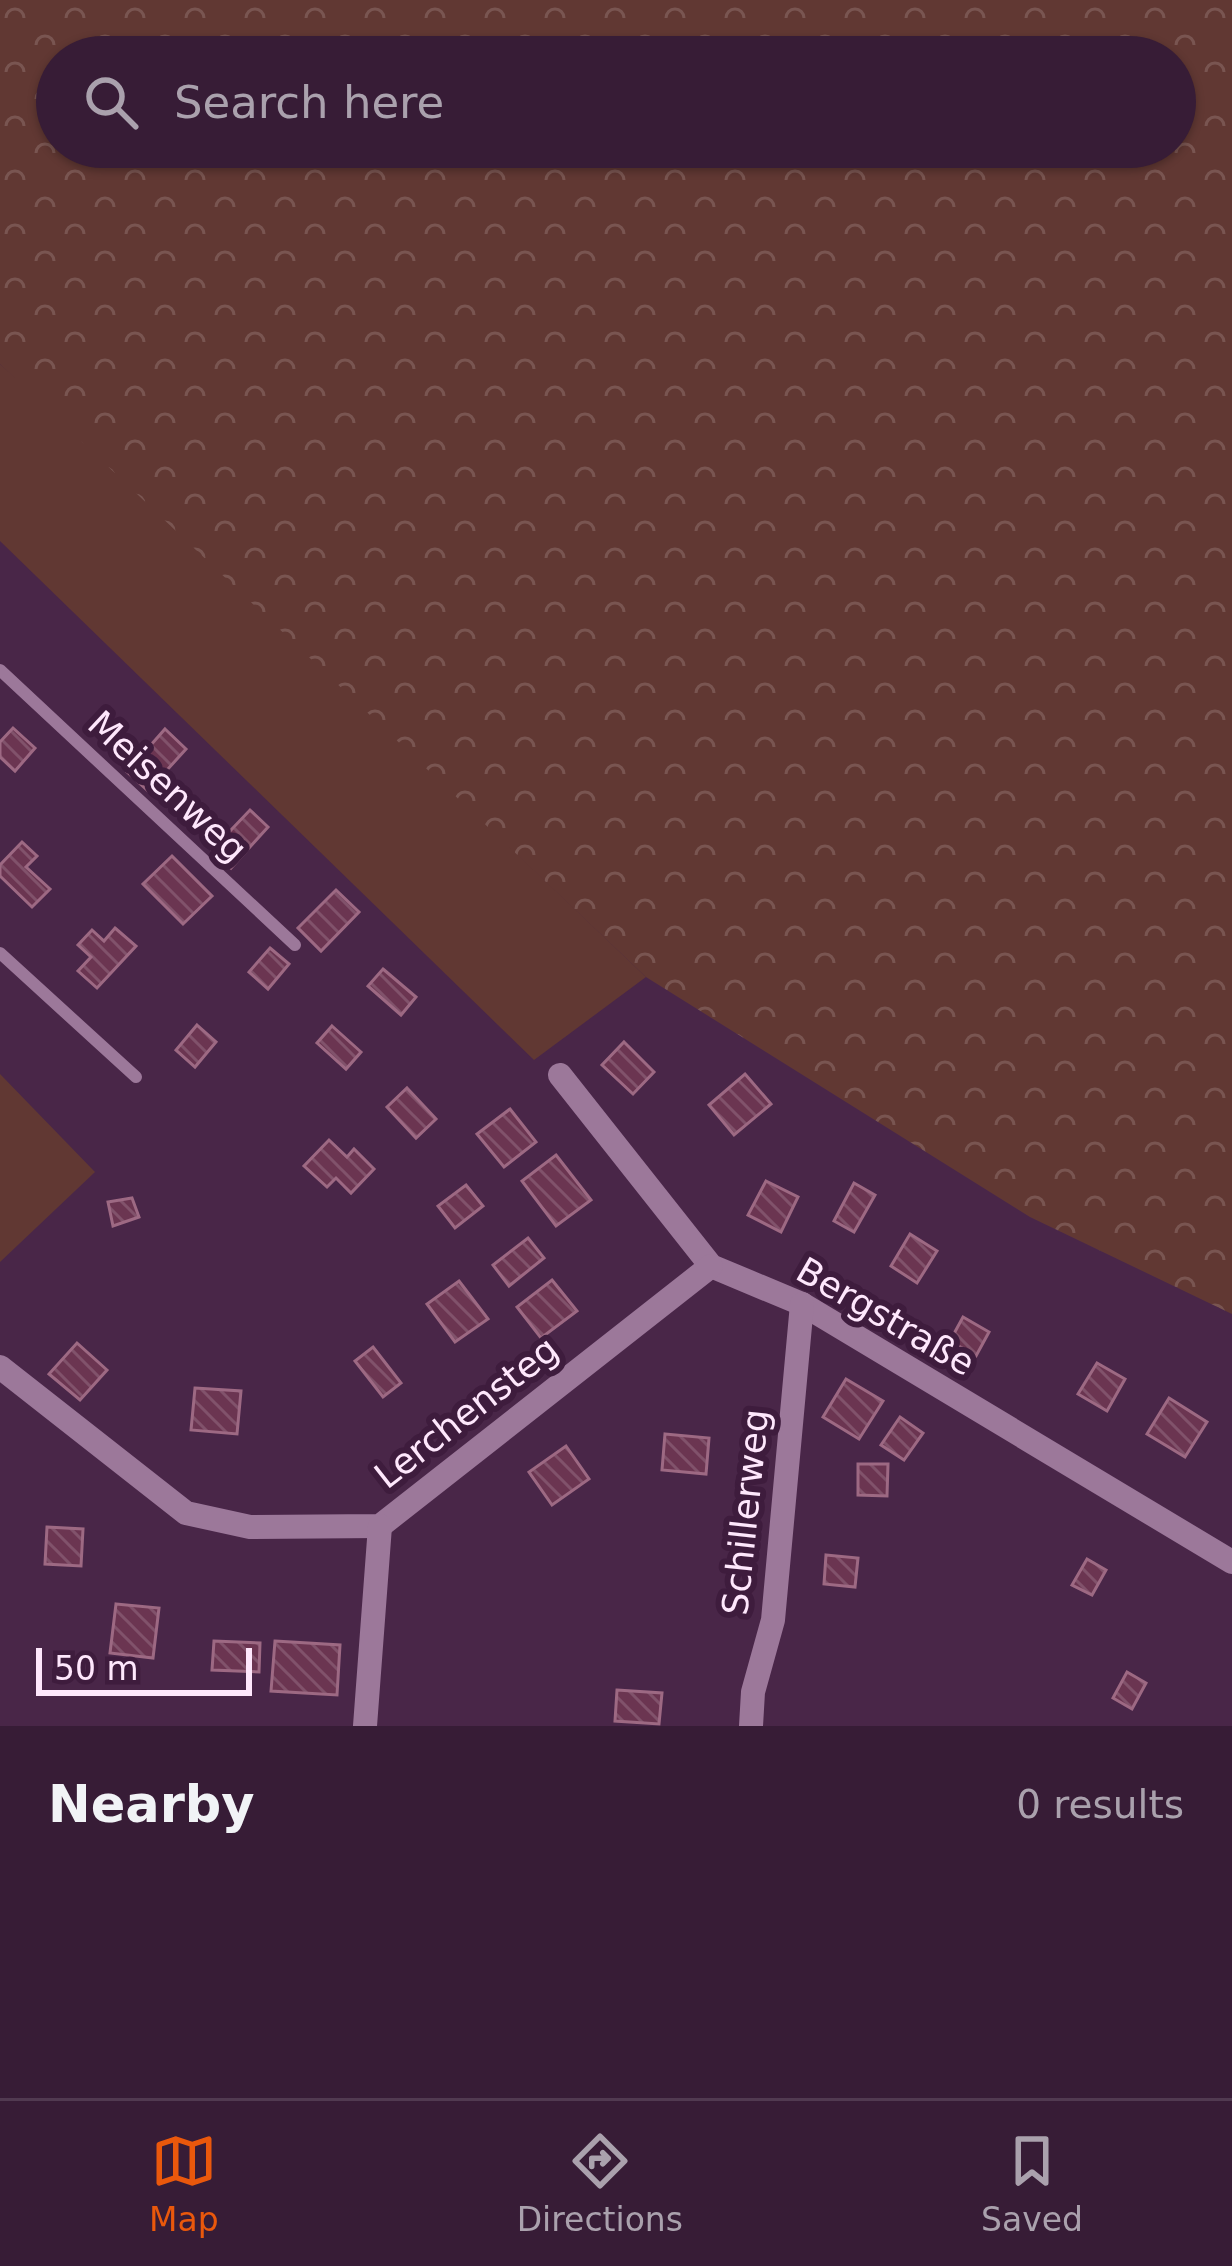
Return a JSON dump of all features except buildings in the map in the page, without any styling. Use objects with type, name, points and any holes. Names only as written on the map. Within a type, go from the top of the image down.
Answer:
[{"type":"street","name":"Bergstraße","points":[[560,1075],[711,1266],[802,1304],[1232,1562]]},
{"type":"street","name":"Lerchensteg","points":[[0,1367],[186,1513],[250,1527],[380,1526],[711,1266]]},
{"type":"street","name":"Schillerweg","points":[[751,1726],[753,1692],[772,1620],[802,1304]]},
{"type":"street","points":[[365,1726],[380,1526]]},
{"type":"lane","name":"Meisenweg","points":[[0,670],[295,946]]},
{"type":"lane","points":[[0,952],[136,1077]]},
{"type":"green space","points":[[0,0],[1232,0],[1232,1314],[1030,1217],[646,977],[0,364]]},
{"type":"green space","points":[[0,364],[646,977],[534,1060],[0,541]]},
{"type":"green space","points":[[0,1074],[95,1172],[0,1262]]}]
